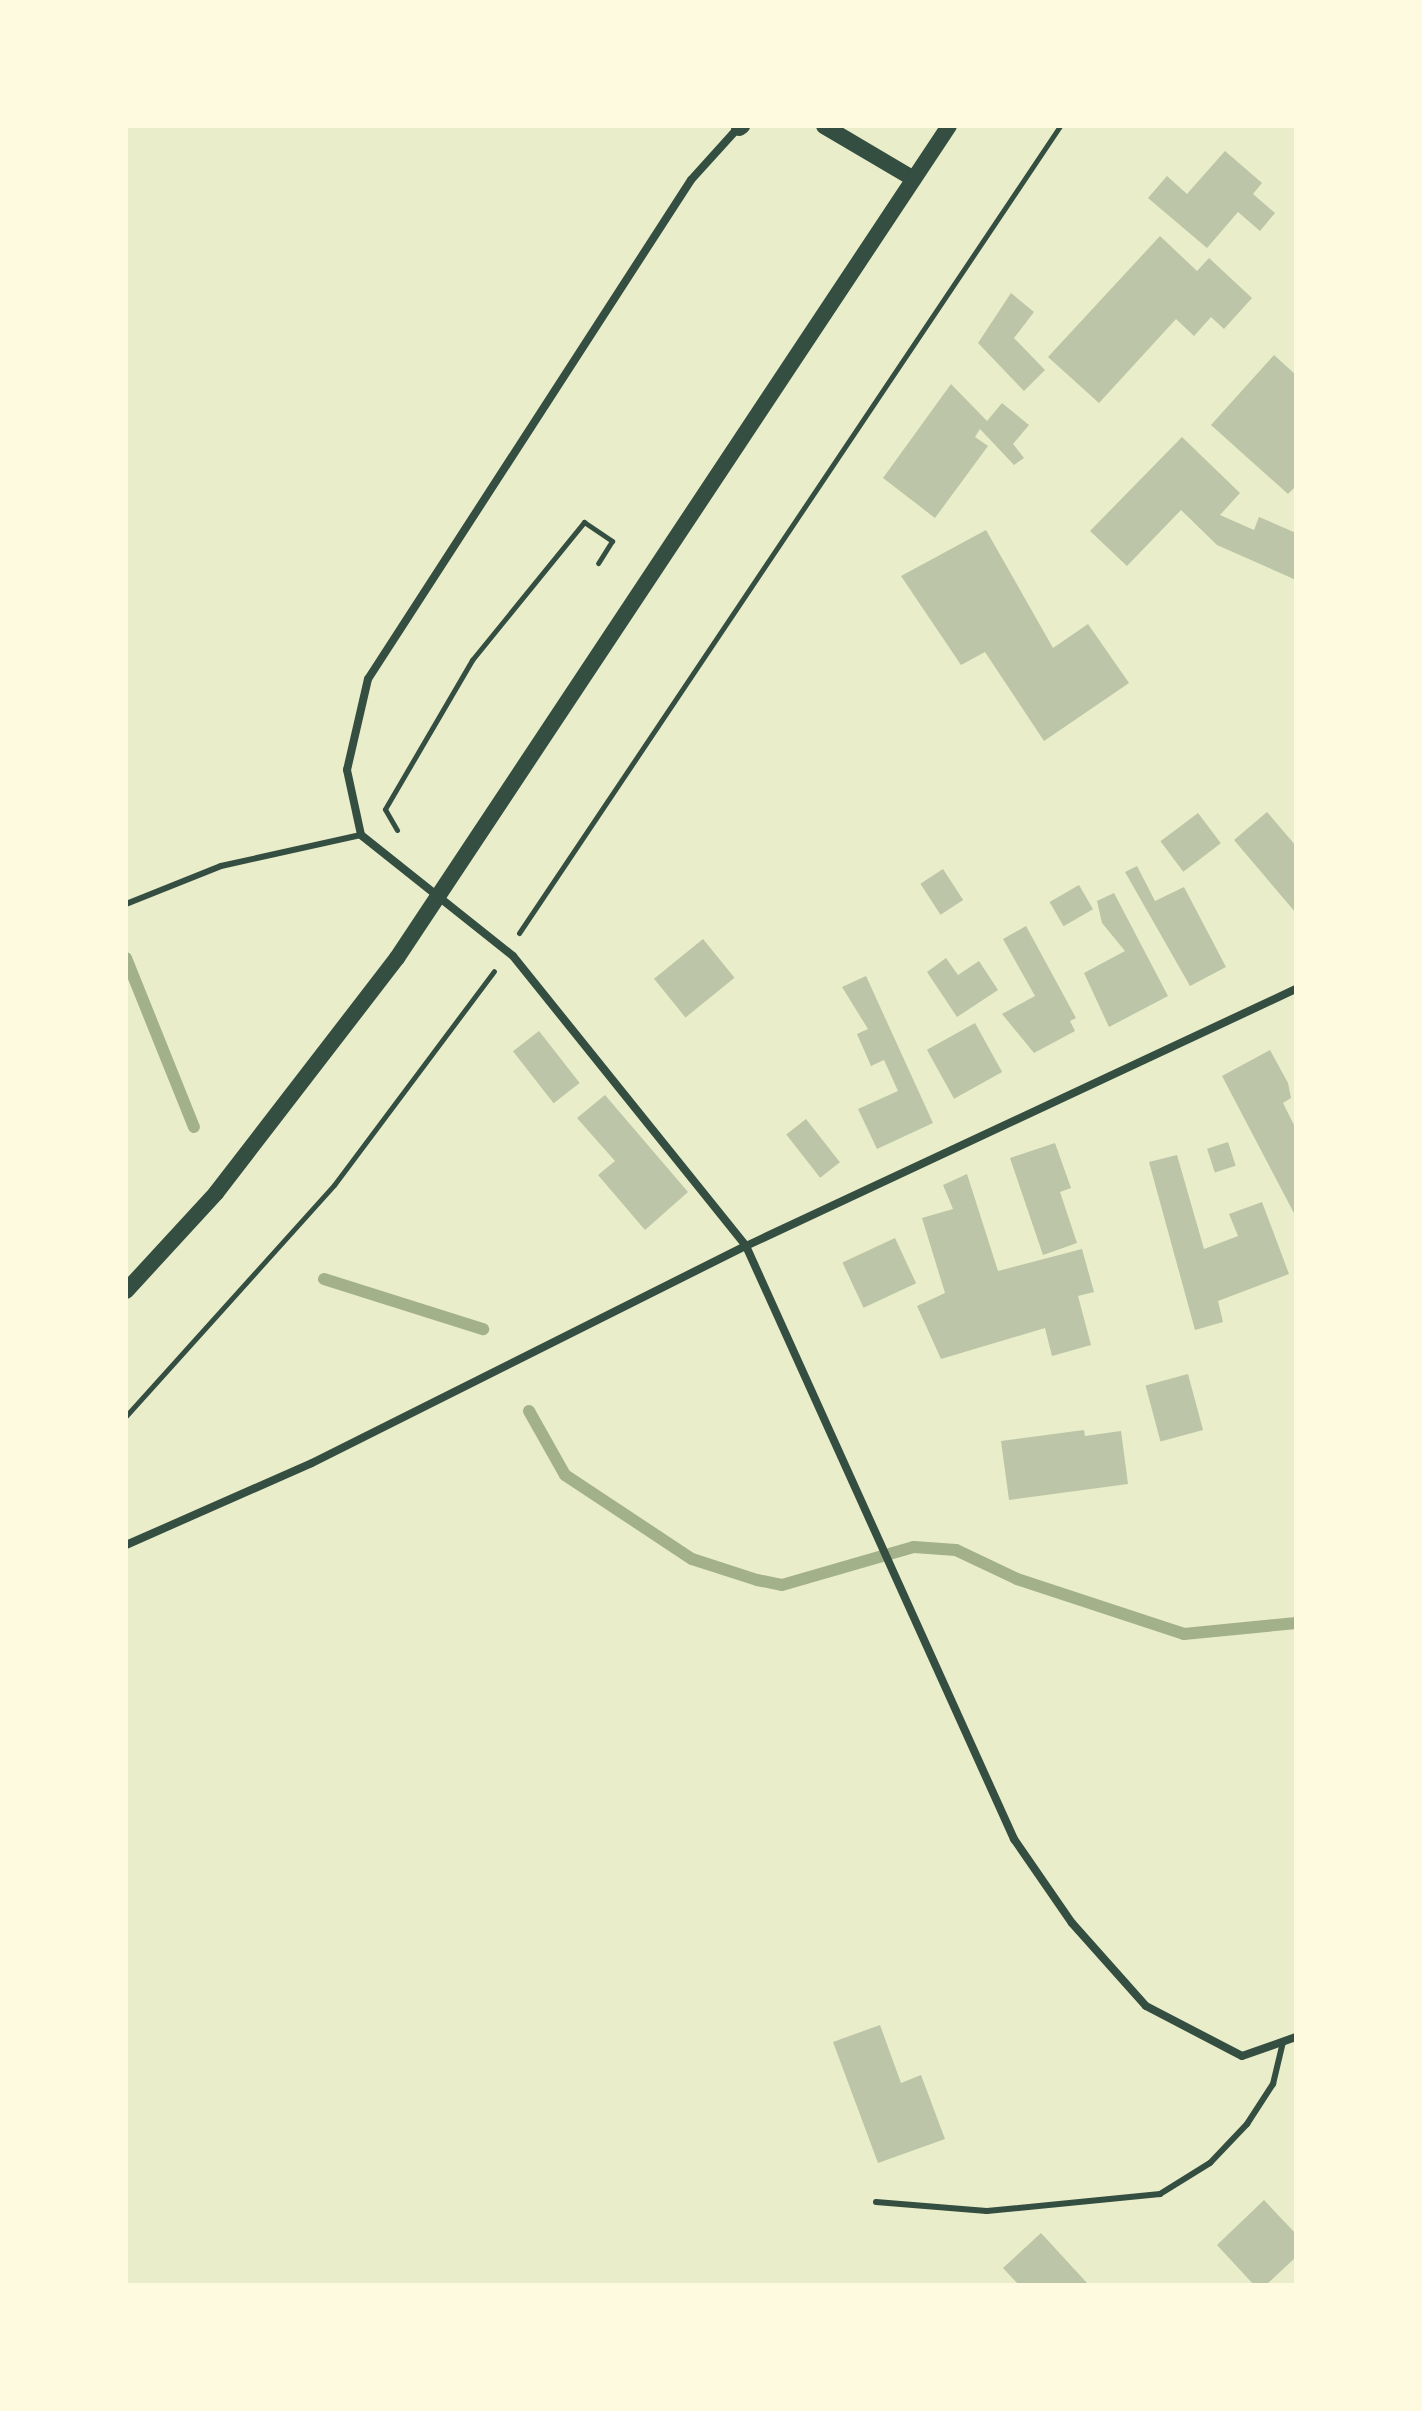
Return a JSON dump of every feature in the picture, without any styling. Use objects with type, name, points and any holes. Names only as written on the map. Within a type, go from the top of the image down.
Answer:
[{"type":"main road","points":[[824,126],[914,179]]},
{"type":"main road","points":[[126,1291],[225,1181],[397,958],[949,126]]},
{"type":"street","points":[[740,127],[691,180],[368,679],[347,770],[361,835],[513,956],[746,1246],[1014,1839],[1072,1923],[1146,2006],[1242,2056],[1296,2037]]},
{"type":"street","points":[[128,1545],[312,1463],[746,1246],[1296,989]]},
{"type":"lane","points":[[126,904],[221,866],[361,835]]},
{"type":"lane","points":[[876,2202],[987,2211],[1160,2194],[1210,2163],[1247,2124],[1273,2084],[1283,2042]]},
{"type":"path","points":[[548,891],[1060,126]]},
{"type":"path","points":[[402,837],[385,809],[472,660],[584,522],[612,541],[598,563]]},
{"type":"path","points":[[126,1416],[334,1185],[470,1005]]},
{"type":"building","points":[[1225,151],[1262,183],[1253,194],[1275,213],[1260,231],[1238,212],[1207,248],[1148,198],[1167,176],[1187,194]]},
{"type":"building","points":[[1160,236],[1197,271],[1209,258],[1252,298],[1224,329],[1211,317],[1194,336],[1176,319],[1099,403],[1048,357]]},
{"type":"building","points":[[1011,293],[1034,312],[1014,338],[1045,370],[1024,391],[978,343]]},
{"type":"building","points":[[1274,355],[1296,375],[1296,486],[1288,494],[1211,425]]},
{"type":"building","points":[[951,384],[987,421],[1002,403],[1029,425],[1013,444],[1024,458],[1014,465],[980,429],[975,437],[988,446],[935,518],[883,478]]},
{"type":"building","points":[[1182,437],[1240,493],[1220,515],[1254,530],[1259,517],[1296,533],[1296,580],[1217,545],[1181,510],[1127,566],[1090,531]]},
{"type":"building","points":[[986,530],[1053,648],[1088,624],[1129,683],[1044,741],[985,652],[961,665],[901,576]]},
{"type":"building","points":[[1267,812],[1296,846],[1296,913],[1234,840]]},
{"type":"building","points":[[1198,813],[1221,843],[1183,872],[1160,841]]},
{"type":"building","points":[[1137,866],[1155,901],[1184,887],[1226,967],[1190,986],[1125,872]]},
{"type":"building","points":[[943,869],[963,900],[941,915],[920,884]]},
{"type":"building","points":[[1079,885],[1093,909],[1064,926],[1050,902]]},
{"type":"building","points":[[1114,893],[1168,996],[1109,1027],[1084,973],[1125,951],[1102,923],[1097,901]]},
{"type":"building","points":[[1026,926],[1076,1018],[1070,1021],[1075,1031],[1034,1053],[1002,1014],[1035,996],[1003,939]]},
{"type":"building","points":[[703,939],[734,978],[686,1018],[654,979]]},
{"type":"building","points":[[946,958],[958,975],[979,961],[998,990],[957,1017],[927,972]]},
{"type":"building","points":[[866,976],[933,1123],[877,1149],[858,1109],[898,1091],[884,1060],[871,1066],[857,1034],[868,1029],[842,987]]},
{"type":"building","points":[[975,1023],[1002,1072],[954,1099],[927,1050]]},
{"type":"building","points":[[539,1031],[580,1083],[554,1103],[513,1051]]},
{"type":"building","points":[[1270,1050],[1288,1083],[1291,1098],[1283,1103],[1296,1129],[1296,1217],[1222,1076]]},
{"type":"building","points":[[605,1095],[688,1192],[645,1230],[598,1175],[615,1161],[577,1118]]},
{"type":"building","points":[[806,1119],[840,1162],[820,1178],[786,1134]]},
{"type":"building","points":[[1228,1142],[1236,1166],[1215,1173],[1207,1149]]},
{"type":"building","points":[[1055,1143],[1071,1188],[1060,1192],[1077,1243],[1043,1255],[1010,1158]]},
{"type":"building","points":[[1177,1155],[1204,1249],[1238,1236],[1229,1214],[1262,1202],[1289,1274],[1218,1301],[1223,1322],[1195,1330],[1149,1162]]},
{"type":"building","points":[[967,1174],[998,1271],[1082,1249],[1094,1292],[1078,1296],[1091,1345],[1052,1356],[1045,1328],[941,1359],[917,1306],[945,1293],[922,1218],[953,1209],[943,1185]]},
{"type":"building","points":[[895,1238],[916,1283],[864,1308],[842,1263]]},
{"type":"building","points":[[1188,1374],[1203,1430],[1161,1441],[1145,1385]]},
{"type":"building","points":[[1084,1430],[1085,1436],[1121,1431],[1128,1484],[1009,1500],[1001,1441]]},
{"type":"building","points":[[880,2025],[901,2083],[921,2075],[945,2139],[878,2163],[833,2042]]},
{"type":"building","points":[[1264,2200],[1296,2234],[1296,2257],[1266,2285],[1254,2285],[1217,2245]]},
{"type":"building","points":[[1041,2233],[1087,2283],[1019,2285],[1003,2268]]},
{"type":"waterway","points":[[126,958],[194,1127]]},
{"type":"waterway","points":[[324,1279],[483,1329]]},
{"type":"waterway","points":[[529,1411],[565,1475],[692,1559],[757,1580],[782,1585],[914,1547],[956,1550],[1017,1579],[1184,1634],[1296,1623]]}]
